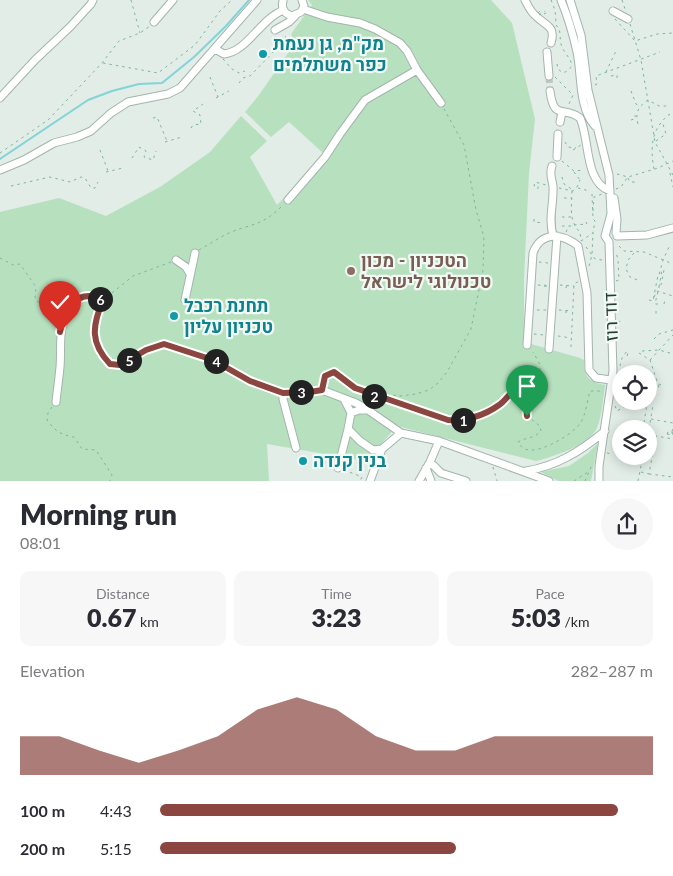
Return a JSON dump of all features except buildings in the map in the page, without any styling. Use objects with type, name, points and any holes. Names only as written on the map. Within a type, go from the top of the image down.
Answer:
[{"type":"street","points":[[0,98],[34,60],[70,27],[93,0]]},
{"type":"street","points":[[154,22],[174,0]]},
{"type":"street","points":[[0,170],[24,160],[54,143],[91,131],[111,112],[128,102],[175,91],[184,84],[257,0]]},
{"type":"street","points":[[215,49],[224,54],[235,50],[269,18],[284,0]]},
{"type":"street","points":[[284,0],[282,7],[285,12],[284,20],[274,29],[282,27],[303,9]]},
{"type":"street","points":[[302,0],[303,9]]},
{"type":"street","points":[[525,0],[536,17],[548,24],[551,29],[551,43]]},
{"type":"street","points":[[562,0],[577,52],[585,108],[589,119],[596,128]]},
{"type":"street","points":[[570,0],[581,34],[588,90],[596,128],[613,190],[615,202],[616,234],[614,241],[609,242],[605,236],[611,214],[613,190]]},
{"type":"street","points":[[303,9],[327,17],[360,23],[400,43],[441,103]]},
{"type":"street","points":[[269,18],[285,12],[295,16]]},
{"type":"street","points":[[612,12],[628,19]]},
{"type":"street","points":[[547,52],[551,77]]},
{"type":"street","points":[[288,200],[325,157],[365,100],[417,70]]},
{"type":"street","points":[[550,91],[553,107],[563,109],[580,118],[588,155],[596,179],[602,189],[613,190]]},
{"type":"street","points":[[560,122],[563,109]]},
{"type":"street","points":[[557,157],[558,134]]},
{"type":"street","points":[[549,350],[558,236],[550,224],[554,187],[550,172],[552,166]]},
{"type":"street","points":[[607,231],[612,230],[616,234],[647,235],[673,228]]},
{"type":"street","points":[[527,345],[533,253],[536,245],[547,237],[558,236],[566,238],[578,246],[587,293],[588,370],[596,378],[612,380]]},
{"type":"street","name":"דוד רוז","points":[[609,242],[613,365]]},
{"type":"street","points":[[184,300],[195,253]]},
{"type":"street","points":[[176,260],[186,267],[190,274]]},
{"type":"street","points":[[56,402],[62,323],[67,310],[76,300],[84,296],[98,298],[103,300],[95,320],[96,343],[102,356],[110,364],[120,365],[146,350],[164,344],[213,360],[250,381],[283,393],[322,390],[356,403],[401,433],[438,441],[549,481]]},
{"type":"street","name":"דוד רוז","points":[[599,481],[599,466],[612,380]]},
{"type":"street","points":[[283,393],[296,448]]},
{"type":"street","points":[[338,468],[351,413],[344,399]]},
{"type":"street","points":[[351,413],[359,410],[368,410]]},
{"type":"street","points":[[348,429],[360,442],[373,450],[382,449]]},
{"type":"street","points":[[524,471],[562,461],[585,448],[605,431]]},
{"type":"street","points":[[370,481],[382,449],[401,433]]},
{"type":"street","points":[[419,481],[438,441]]},
{"type":"street","points":[[428,465],[431,481]]},
{"type":"street","points":[[428,465],[441,473],[466,481]]},
{"type":"path","points":[[131,0],[140,33]]},
{"type":"path","points":[[102,63],[158,73],[196,45],[220,11],[232,0]]},
{"type":"path","points":[[551,0],[556,26],[561,33],[561,46],[571,61],[567,71],[562,74],[557,64]]},
{"type":"path","points":[[622,0],[641,60],[656,142],[673,175]]},
{"type":"path","points":[[623,3],[626,0]]},
{"type":"path","points":[[541,10],[539,15],[545,11]]},
{"type":"path","points":[[612,12],[619,25],[635,42]]},
{"type":"path","points":[[0,153],[48,120],[102,63],[119,41],[140,33],[154,22]]},
{"type":"path","points":[[239,83],[243,78],[250,76],[285,40],[286,32]]},
{"type":"path","points":[[635,42],[657,34],[673,33]]},
{"type":"path","points":[[606,73],[616,51]]},
{"type":"path","points":[[593,85],[598,84],[596,76],[660,52]]},
{"type":"path","points":[[222,57],[232,69],[239,73],[244,71]]},
{"type":"path","points":[[613,70],[611,76],[617,75],[617,78]]},
{"type":"path","points":[[210,77],[217,98],[229,91]]},
{"type":"path","points":[[551,77],[559,80],[564,88],[573,95],[570,104],[563,109]]},
{"type":"path","points":[[631,91],[636,104],[640,107]]},
{"type":"path","points":[[648,100],[659,106],[667,106]]},
{"type":"path","points":[[631,120],[634,119],[640,107],[648,100]]},
{"type":"path","points":[[361,391],[400,396],[429,390],[447,372],[471,329],[483,270],[484,237],[476,210],[464,145],[441,103]]},
{"type":"path","points":[[191,128],[192,125],[201,124],[200,115],[193,111],[203,104]]},
{"type":"path","points":[[654,169],[651,150],[654,135],[662,121],[670,114]]},
{"type":"path","points":[[636,116],[638,124]]},
{"type":"path","points":[[153,118],[157,117],[166,141],[182,138]]},
{"type":"path","points":[[656,142],[666,134],[662,121]]},
{"type":"path","points":[[565,141],[568,147],[576,148]]},
{"type":"path","points":[[573,150],[586,144]]},
{"type":"path","points":[[132,158],[139,146],[146,151],[144,157],[153,160],[156,152]]},
{"type":"path","points":[[100,150],[107,172],[123,168]]},
{"type":"path","points":[[613,175],[618,174],[628,177],[673,161]]},
{"type":"path","points":[[564,162],[580,180]]},
{"type":"path","points":[[669,168],[673,165]]},
{"type":"path","points":[[669,168],[673,187]]},
{"type":"path","points":[[574,171],[587,169]]},
{"type":"path","points":[[11,186],[50,177],[70,182],[81,177],[85,178],[91,188],[95,188],[98,182]]},
{"type":"path","points":[[562,177],[564,184],[573,191]]},
{"type":"path","points":[[613,190],[621,187],[628,177]]},
{"type":"path","points":[[628,177],[630,182],[638,182]]},
{"type":"path","points":[[580,180],[584,179]]},
{"type":"path","points":[[580,180],[577,188],[573,191],[572,198],[574,226],[580,232],[581,242],[593,233]]},
{"type":"path","points":[[538,188],[538,186],[534,186],[534,182],[573,191]]},
{"type":"path","points":[[577,188],[586,191]]},
{"type":"path","points":[[591,259],[595,220],[592,219],[592,194]]},
{"type":"path","points":[[592,211],[594,212],[594,197],[602,194]]},
{"type":"path","points":[[564,198],[572,198]]},
{"type":"path","points":[[562,217],[572,217]]},
{"type":"path","points":[[534,219],[534,222],[550,224]]},
{"type":"path","points":[[562,226],[586,224],[586,222]]},
{"type":"path","points":[[558,236],[569,226]]},
{"type":"path","points":[[619,246],[624,251],[644,252],[673,264]]},
{"type":"path","points":[[658,304],[656,304],[663,260],[669,247]]},
{"type":"path","points":[[586,248],[595,259],[602,260]]},
{"type":"path","points":[[615,252],[618,259],[619,280],[615,281]]},
{"type":"path","points":[[634,252],[628,260],[626,270],[630,277],[640,282]]},
{"type":"path","points":[[0,258],[13,265],[20,264],[36,287],[35,299],[62,323]]},
{"type":"path","points":[[540,262],[547,262]]},
{"type":"path","points":[[654,297],[657,280],[662,270],[664,270],[661,285]]},
{"type":"path","points":[[571,347],[574,284],[582,280]]},
{"type":"path","points":[[539,285],[546,286]]},
{"type":"path","points":[[562,285],[574,286]]},
{"type":"path","points":[[649,300],[653,301],[657,291],[673,296]]},
{"type":"path","points":[[664,304],[665,299]]},
{"type":"path","points":[[539,310],[547,310]]},
{"type":"path","points":[[562,310],[573,311]]},
{"type":"path","points":[[617,321],[622,322]]},
{"type":"path","points":[[654,339],[659,334],[673,330]]},
{"type":"path","points":[[533,334],[540,335]]},
{"type":"path","points":[[650,360],[673,335]]},
{"type":"path","points":[[560,336],[572,338]]},
{"type":"path","points":[[642,351],[659,350],[670,353]]},
{"type":"path","points":[[322,390],[325,376],[334,372],[361,391],[434,416],[459,421],[492,410],[512,393],[532,382],[538,376],[541,368],[540,362],[533,352]]},
{"type":"path","points":[[620,365],[622,358],[627,353]]},
{"type":"path","points":[[639,353],[650,360],[659,387],[647,404],[644,420]]},
{"type":"path","points":[[518,390],[527,397],[527,416],[540,426],[541,431],[536,436],[522,439],[518,442],[522,447],[531,450],[543,448],[571,434],[581,423],[590,391],[603,391]]},
{"type":"path","points":[[56,402],[48,413],[47,420],[52,428],[61,435],[74,437],[82,449],[96,450],[112,475],[110,481]]},
{"type":"path","points":[[651,410],[650,418],[673,423]]},
{"type":"path","points":[[648,474],[656,436],[672,439],[673,433],[668,432],[668,434],[672,435],[672,431],[673,429]]},
{"type":"path","points":[[606,452],[612,454]]},
{"type":"path","points":[[585,481],[592,464]]},
{"type":"path","points":[[493,465],[497,481]]},
{"type":"path","points":[[638,481],[642,465]]},
{"type":"path","points":[[347,471],[362,477],[360,481]]},
{"type":"path","points":[[574,481],[589,472]]},
{"type":"path","points":[[640,472],[673,477]]},
{"type":"green space","name":"הטכניון - מכון טכנולוגי לישראל","points":[[308,0],[491,0],[512,23],[535,119],[529,173],[524,279],[524,342],[584,360],[588,378],[605,385],[597,428],[587,440],[579,445],[536,461],[397,426],[366,461],[267,444],[269,481],[0,481],[0,212],[59,198],[106,216],[160,187],[210,152],[241,116],[267,141],[250,157],[277,205],[318,162],[323,153],[289,122],[271,137],[245,112],[295,43],[291,34],[312,5]]},
{"type":"green space","points":[[598,443],[591,481],[558,481],[541,472],[569,466],[588,453]]},
{"type":"waterway","points":[[0,159],[88,100],[139,84],[162,83],[194,57],[226,26],[249,0]]},
{"type":"tunnel","points":[[549,76],[550,91]]},
{"type":"place","name":"מק\"מ, גן נעמת כפר משתלמים","points":[[263,54]]},
{"type":"place","name":"הטכניון - מכון טכנולוגי לישראל","points":[[351,271]]},
{"type":"place","name":"תחנת רכבל טכניון עליון","points":[[174,316]]},
{"type":"place","name":"בנין קנדה","points":[[303,461]]},
{"type":"route","points":[[60,332],[67,310],[76,300],[84,296],[91,296],[103,300],[95,320],[94,330],[96,343],[102,356],[110,364],[120,365],[146,350],[164,344],[213,360],[250,381],[283,393],[322,390],[325,376],[334,372],[355,388],[448,420],[459,421],[483,414],[501,404],[512,393],[518,391],[524,393],[527,397],[527,416]]}]
